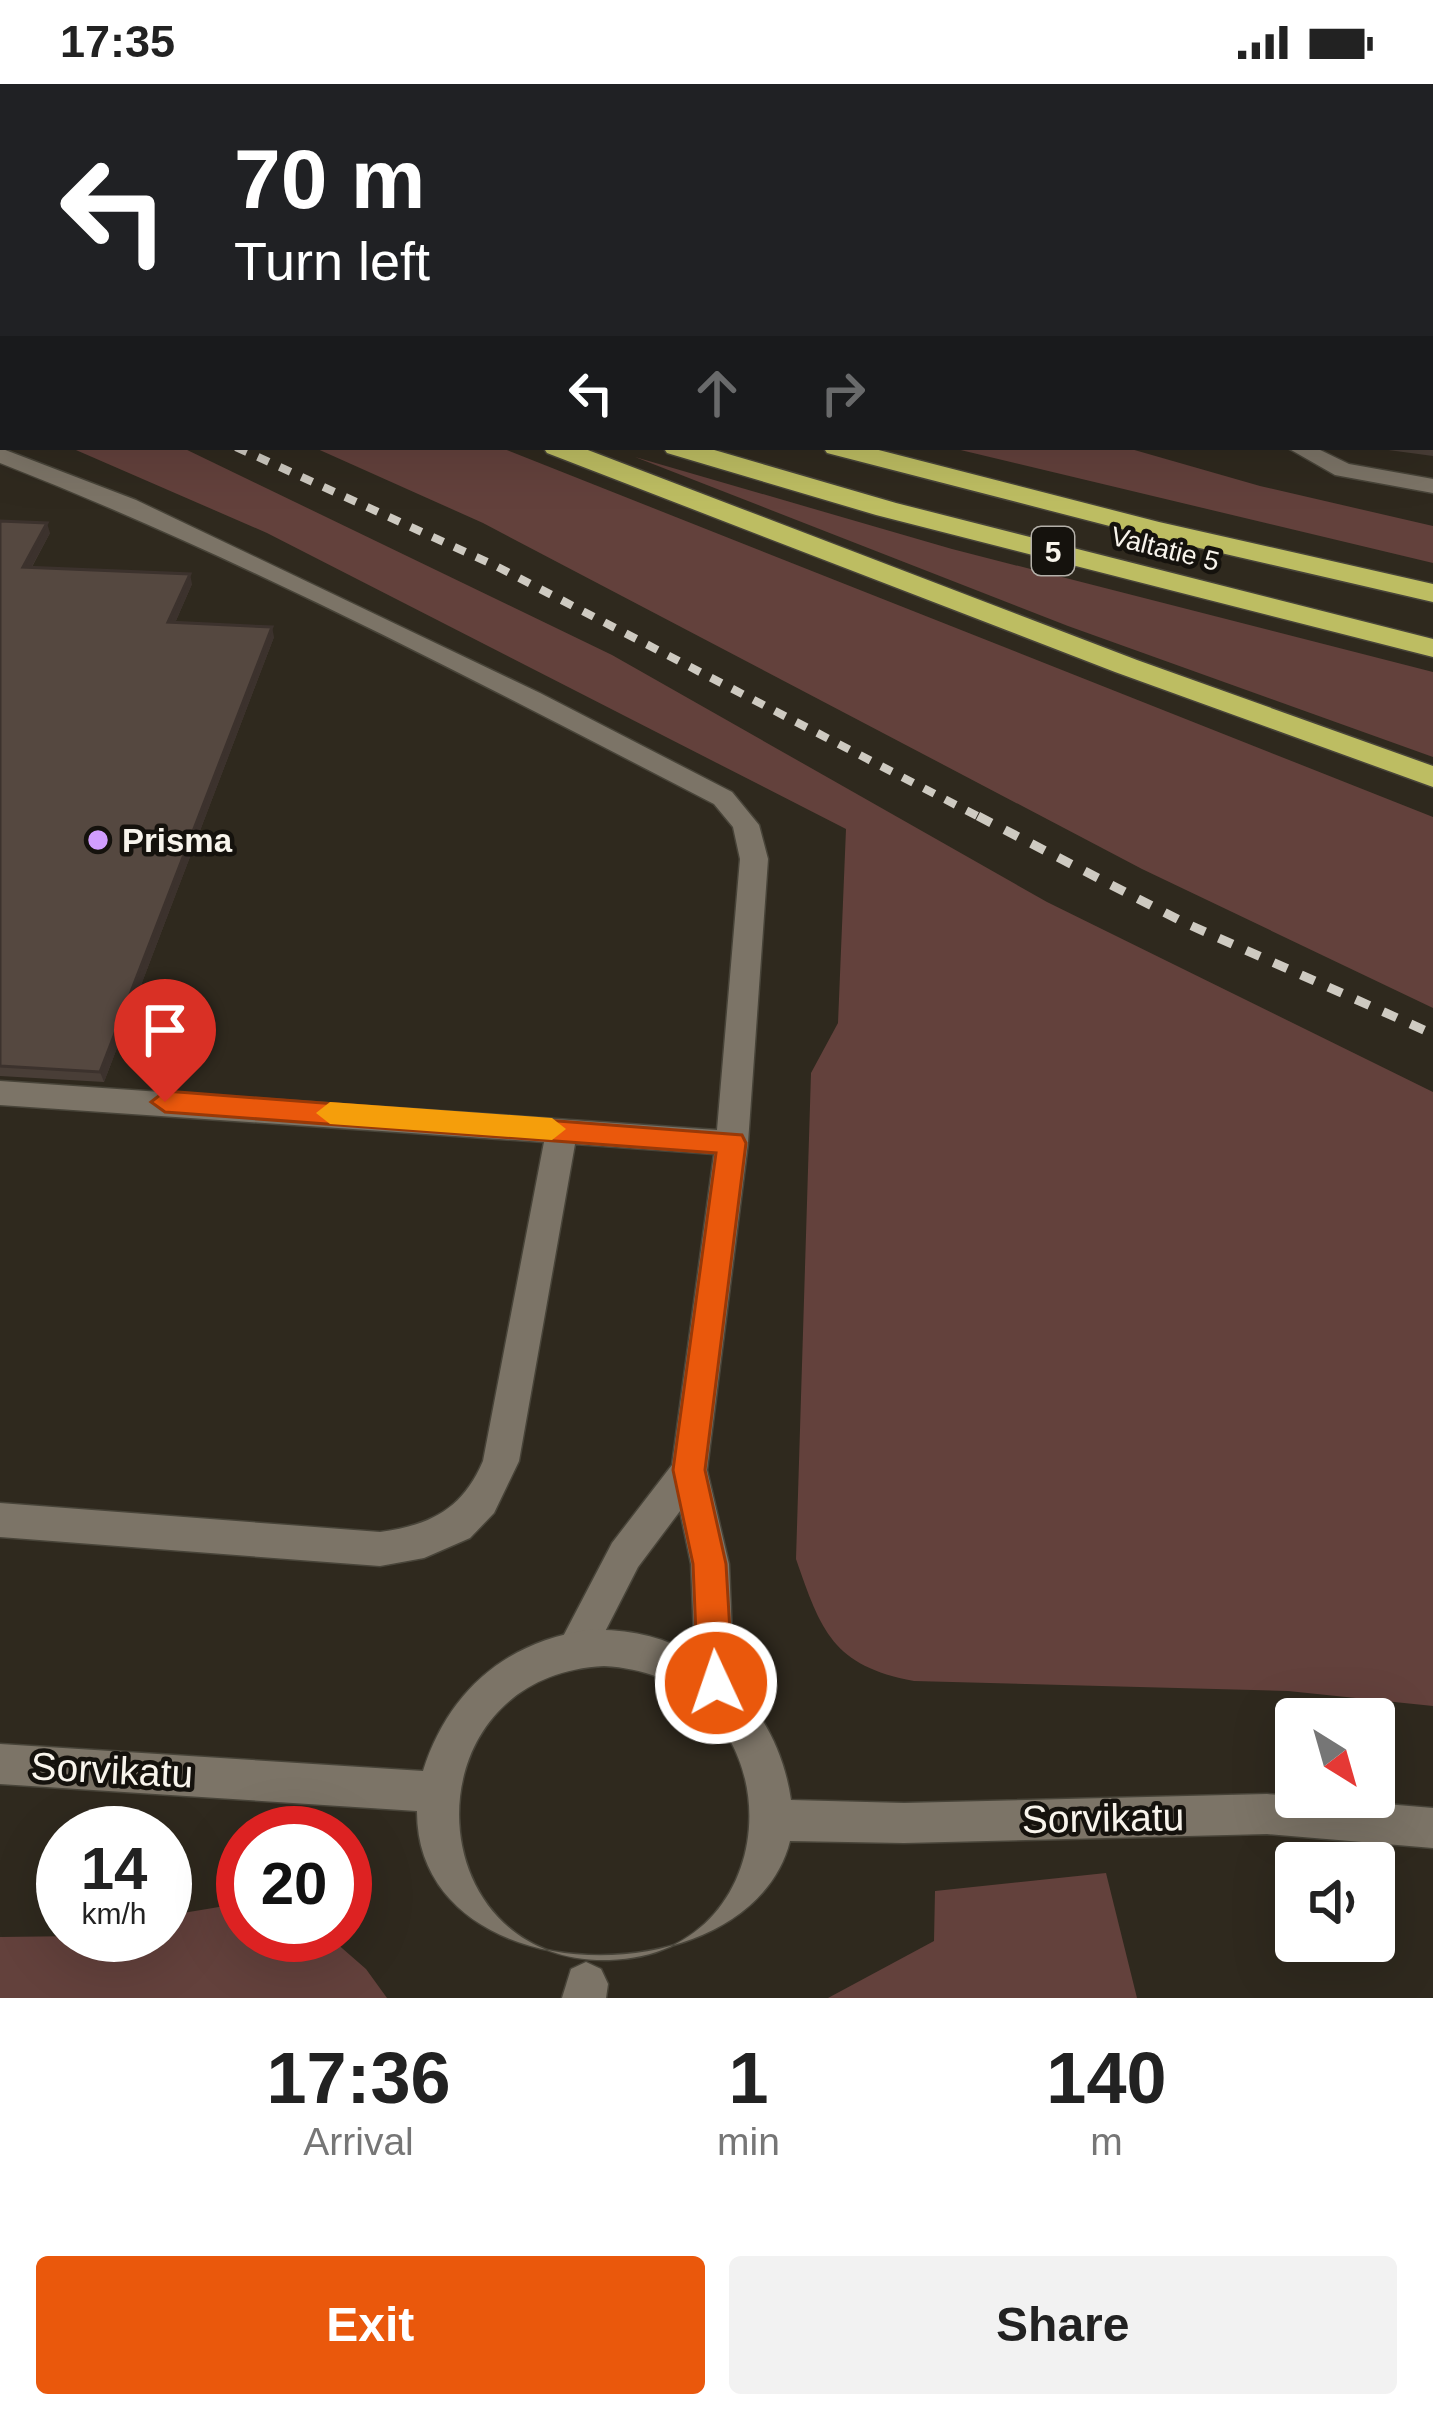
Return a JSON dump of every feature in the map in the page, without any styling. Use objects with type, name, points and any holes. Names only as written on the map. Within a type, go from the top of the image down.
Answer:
[{"type":"highway","points":[[564,450],[1126,666],[1433,776]]},
{"type":"highway","name":"Valtatie 5","points":[[686,450],[886,509],[1433,648]]},
{"type":"highway","name":"Valtatie 5","points":[[848,450],[1156,530],[1433,593]]},
{"type":"street","points":[[1304,450],[1343,470],[1433,486]]},
{"type":"street","points":[[0,455],[128,505],[531,699],[723,798],[746,825],[754,859],[731,1143],[689,1470],[710,1564],[716,1683]]},
{"type":"street","points":[[0,1093],[731,1143]]},
{"type":"street","points":[[0,1520],[380,1549],[425,1544],[464,1524],[487,1498],[501,1461],[562,1130]]},
{"type":"street","points":[[575,1650],[625,1555],[689,1470]]},
{"type":"street","points":[[625,1646],[673,1657],[716,1683],[748,1721],[768,1768],[772,1820],[760,1872],[732,1919],[692,1956],[640,1978],[585,1991],[532,1970],[486,1940],[454,1896],[438,1845],[440,1792],[456,1742],[486,1699],[527,1668],[575,1650],[625,1646]]},
{"type":"street","name":"Sorvikatu","points":[[0,1765],[440,1792]]},
{"type":"street","name":"Sorvikatu","points":[[772,1820],[904,1823],[1267,1814],[1433,1828]]},
{"type":"shaded area","points":[[76,450],[187,450],[612,655],[1047,902],[1433,1092],[1433,1706],[1395,1702],[1395,1698],[1288,1691],[914,1681],[865,1666],[848,1655],[823,1625],[796,1559],[811,1073],[838,1023],[846,829],[267,533]]},
{"type":"shaded area","points":[[320,450],[507,450],[1433,817],[1433,1008],[1142,869],[483,523]]},
{"type":"shaded area","points":[[961,450],[1134,450],[1260,486],[1433,526],[1433,563]]},
{"type":"shaded area","points":[[635,457],[952,549],[1433,672],[1433,757],[1068,626]]},
{"type":"shaded area","points":[[1106,1873],[1137,1998],[828,1998],[934,1941],[935,1891]]},
{"type":"shaded area","points":[[216,1908],[216,1962],[358,1962],[387,1998],[0,1998],[0,1937],[36,1937],[36,1962],[192,1962],[192,1912]]},
{"type":"building","name":"Prisma","points":[[0,521],[47,523],[23,567],[190,574],[168,622],[272,627],[100,1072],[0,1066]]},
{"type":"railway","points":[[243,450],[494,565],[983,819]]},
{"type":"railway","points":[[978,816],[1183,922],[1433,1034]]},
{"type":"slow traffic","points":[[330,1113],[552,1129]]},
{"type":"place","name":"Prisma","points":[[98,840]]},
{"type":"route","points":[[165,1102],[731,1143],[689,1470],[710,1564],[716,1683]]}]
